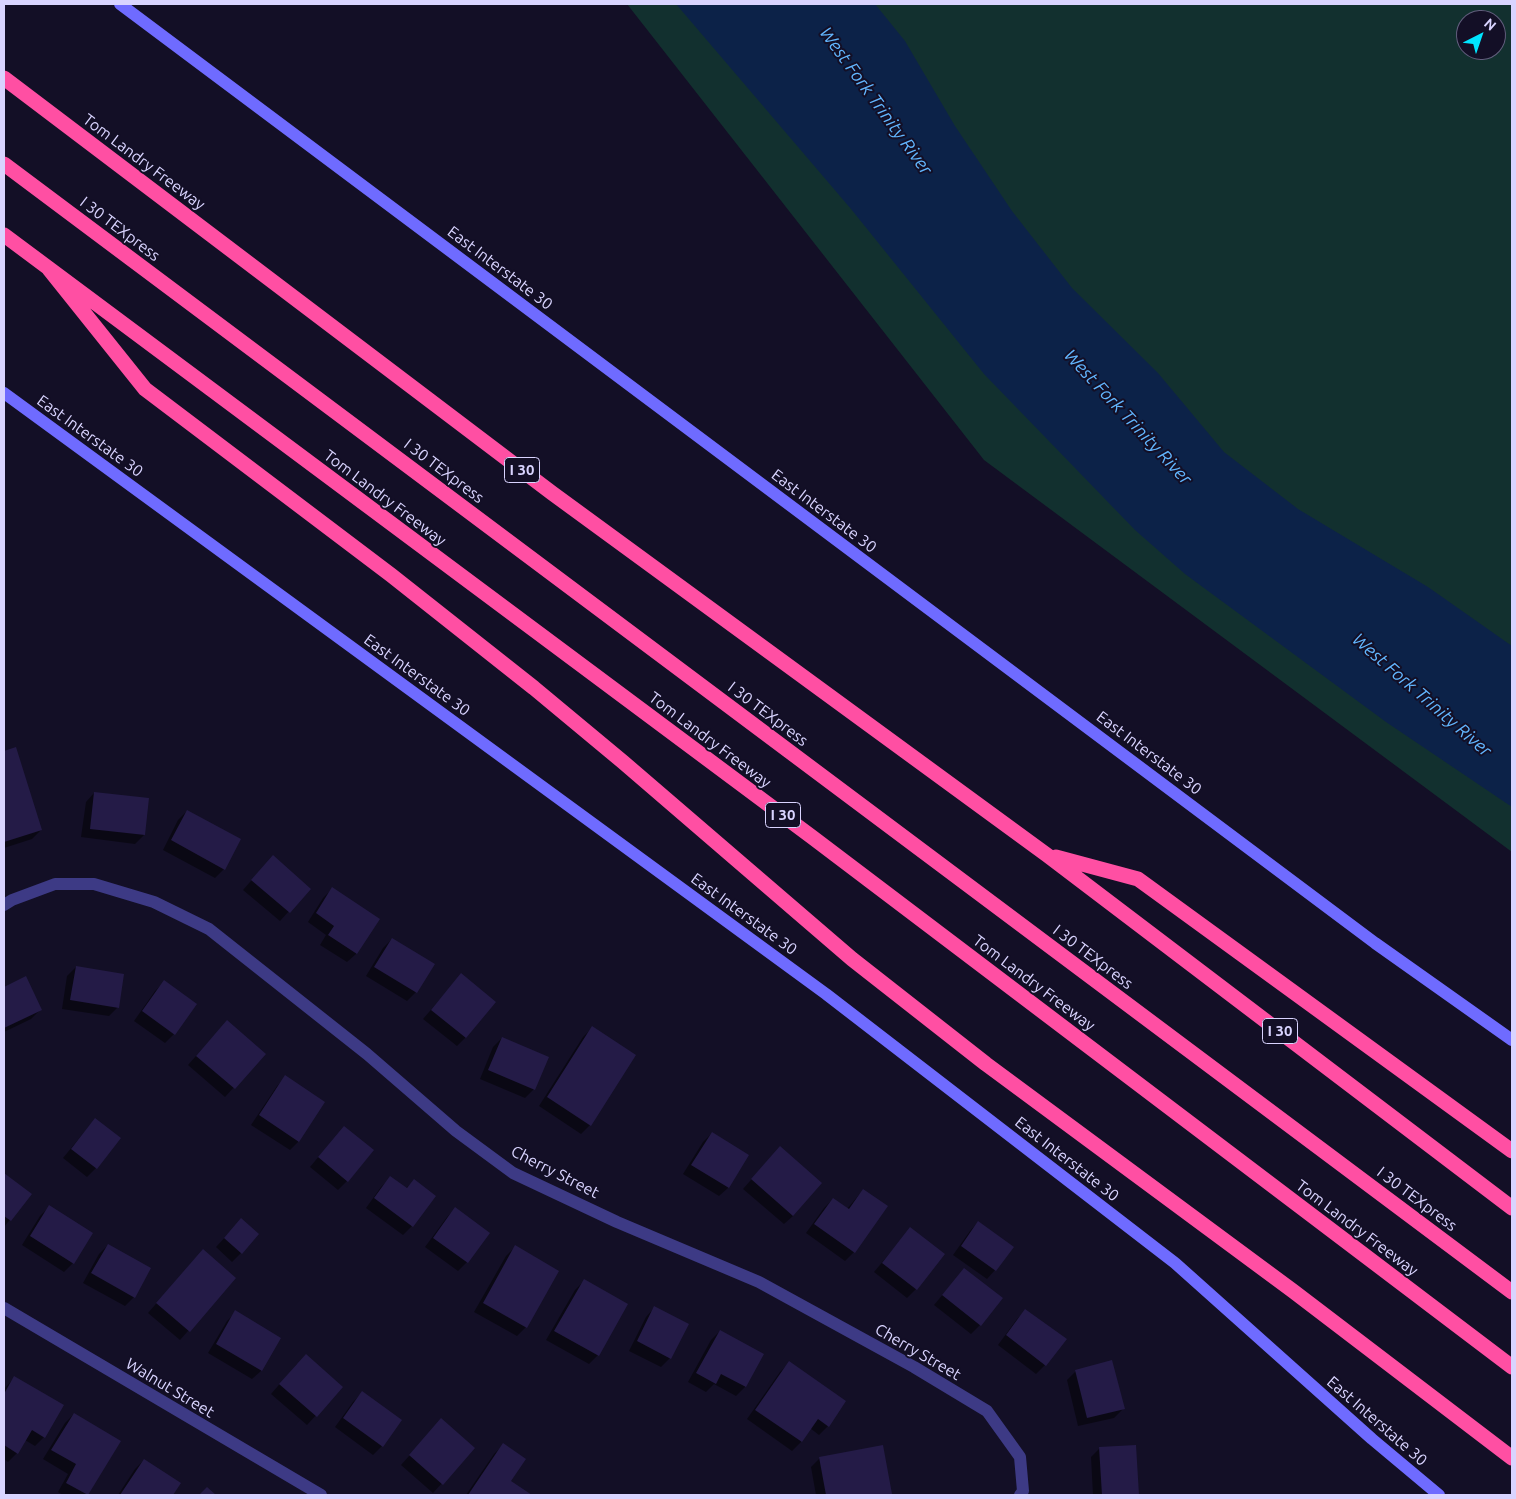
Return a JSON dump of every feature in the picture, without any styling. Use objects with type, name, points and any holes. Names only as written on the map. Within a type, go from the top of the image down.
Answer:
[{"type":"highway","name":"Tom Landry Freeway","points":[[4,78],[552,492],[1047,855],[1512,1208]]},
{"type":"highway","name":"I 30 TEXpress","points":[[4,164],[1512,1292]]},
{"type":"highway","name":"Tom Landry Freeway","points":[[4,235],[820,843],[1512,1367]]},
{"type":"highway","points":[[49,269],[145,389],[391,575],[534,688],[852,959],[978,1059],[1293,1291],[1512,1458]]},
{"type":"highway","points":[[1047,855],[1138,879],[1512,1151]]},
{"type":"main road","name":"East Interstate 30","points":[[120,4],[1375,943],[1512,1040]]},
{"type":"main road","name":"East Interstate 30","points":[[4,393],[834,1000],[1175,1263],[1372,1439],[1439,1495]]},
{"type":"street","name":"Cherry Street","points":[[4,905],[12,900],[55,884],[94,884],[154,902],[209,929],[368,1054],[456,1131],[513,1173],[616,1222],[759,1282],[914,1367],[987,1411],[1020,1457],[1022,1491],[1020,1495]]},
{"type":"street","name":"Walnut Street","points":[[4,1308],[321,1495]]},
{"type":"green space","points":[[627,4],[1512,4],[1512,852],[984,460]]},
{"type":"water","name":"West Fork Trinity River","points":[[676,4],[875,4],[905,41],[955,126],[1012,211],[1072,288],[1158,373],[1224,452],[1298,509],[1428,587],[1512,646],[1512,807],[1386,722],[1185,574],[1135,530],[984,374],[851,209]]},
{"type":"building","points":[[16,747],[42,830],[4,842],[4,751]]},
{"type":"building","points":[[94,792],[149,798],[145,835],[90,829]]},
{"type":"building","points":[[187,810],[241,839],[225,870],[171,840]]},
{"type":"building","points":[[273,855],[311,889],[290,913],[251,880]]},
{"type":"building","points":[[332,887],[380,919],[357,954],[328,935],[334,926],[316,913]]},
{"type":"building","points":[[392,938],[435,964],[417,993],[374,967]]},
{"type":"building","points":[[76,966],[124,974],[119,1008],[70,1000]]},
{"type":"building","points":[[461,973],[496,1002],[466,1038],[431,1010]]},
{"type":"building","points":[[26,976],[42,1010],[4,1028],[4,987]]},
{"type":"building","points":[[164,980],[197,1004],[175,1035],[142,1011]]},
{"type":"building","points":[[227,1020],[266,1054],[235,1089],[196,1056]]},
{"type":"building","points":[[592,1026],[636,1055],[591,1126],[547,1097]]},
{"type":"building","points":[[502,1037],[549,1057],[535,1090],[488,1070]]},
{"type":"building","points":[[285,1075],[325,1102],[299,1142],[259,1115]]},
{"type":"building","points":[[95,1118],[121,1138],[97,1169],[71,1149]]},
{"type":"building","points":[[344,1126],[374,1150],[348,1182],[318,1157]]},
{"type":"building","points":[[712,1132],[749,1155],[729,1188],[691,1165]]},
{"type":"building","points":[[780,1146],[822,1183],[793,1216],[751,1179]]},
{"type":"building","points":[[4,1173],[32,1194],[11,1221],[4,1216]]},
{"type":"building","points":[[390,1176],[407,1188],[414,1179],[436,1196],[413,1227],[374,1198]]},
{"type":"building","points":[[863,1189],[888,1206],[855,1253],[814,1224],[833,1198],[849,1209]]},
{"type":"building","points":[[49,1205],[93,1233],[74,1264],[30,1236]]},
{"type":"building","points":[[455,1207],[490,1233],[468,1263],[433,1238]]},
{"type":"building","points":[[241,1218],[259,1234],[242,1254],[224,1238]]},
{"type":"building","points":[[978,1221],[1014,1247],[996,1271],[961,1246]]},
{"type":"building","points":[[910,1227],[945,1254],[917,1290],[882,1263]]},
{"type":"building","points":[[108,1244],[151,1268],[135,1298],[91,1273]]},
{"type":"building","points":[[515,1245],[559,1271],[527,1328],[483,1303]]},
{"type":"building","points":[[203,1249],[236,1278],[190,1332],[156,1303]]},
{"type":"building","points":[[964,1268],[1003,1298],[981,1326],[942,1295]]},
{"type":"building","points":[[584,1279],[628,1304],[599,1356],[554,1331]]},
{"type":"building","points":[[654,1306],[689,1324],[671,1359],[637,1341]]},
{"type":"building","points":[[1025,1309],[1067,1339],[1046,1366],[1006,1335]]},
{"type":"building","points":[[235,1310],[281,1338],[262,1371],[216,1344]]},
{"type":"building","points":[[720,1330],[764,1354],[746,1387],[721,1374],[716,1384],[696,1373]]},
{"type":"building","points":[[306,1354],[343,1387],[317,1417],[279,1384]]},
{"type":"building","points":[[1112,1360],[1125,1409],[1087,1418],[1075,1370]]},
{"type":"building","points":[[789,1361],[846,1401],[829,1427],[818,1419],[802,1442],[755,1410]]},
{"type":"building","points":[[14,1376],[64,1405],[45,1438],[32,1430],[18,1454],[4,1445],[4,1394]]},
{"type":"building","points":[[362,1391],[402,1420],[383,1447],[343,1418]]},
{"type":"building","points":[[74,1413],[121,1441],[88,1495],[66,1483],[76,1464],[51,1450]]},
{"type":"building","points":[[441,1418],[475,1448],[443,1485],[409,1455]]},
{"type":"building","points":[[503,1443],[526,1459],[511,1481],[532,1495],[468,1495]]},
{"type":"building","points":[[883,1445],[892,1494],[826,1495],[819,1457]]},
{"type":"building","points":[[1136,1445],[1139,1495],[1102,1495],[1099,1447]]},
{"type":"building","points":[[144,1459],[181,1483],[173,1495],[120,1495]]},
{"type":"building","points":[[207,1487],[216,1495],[199,1495]]}]
